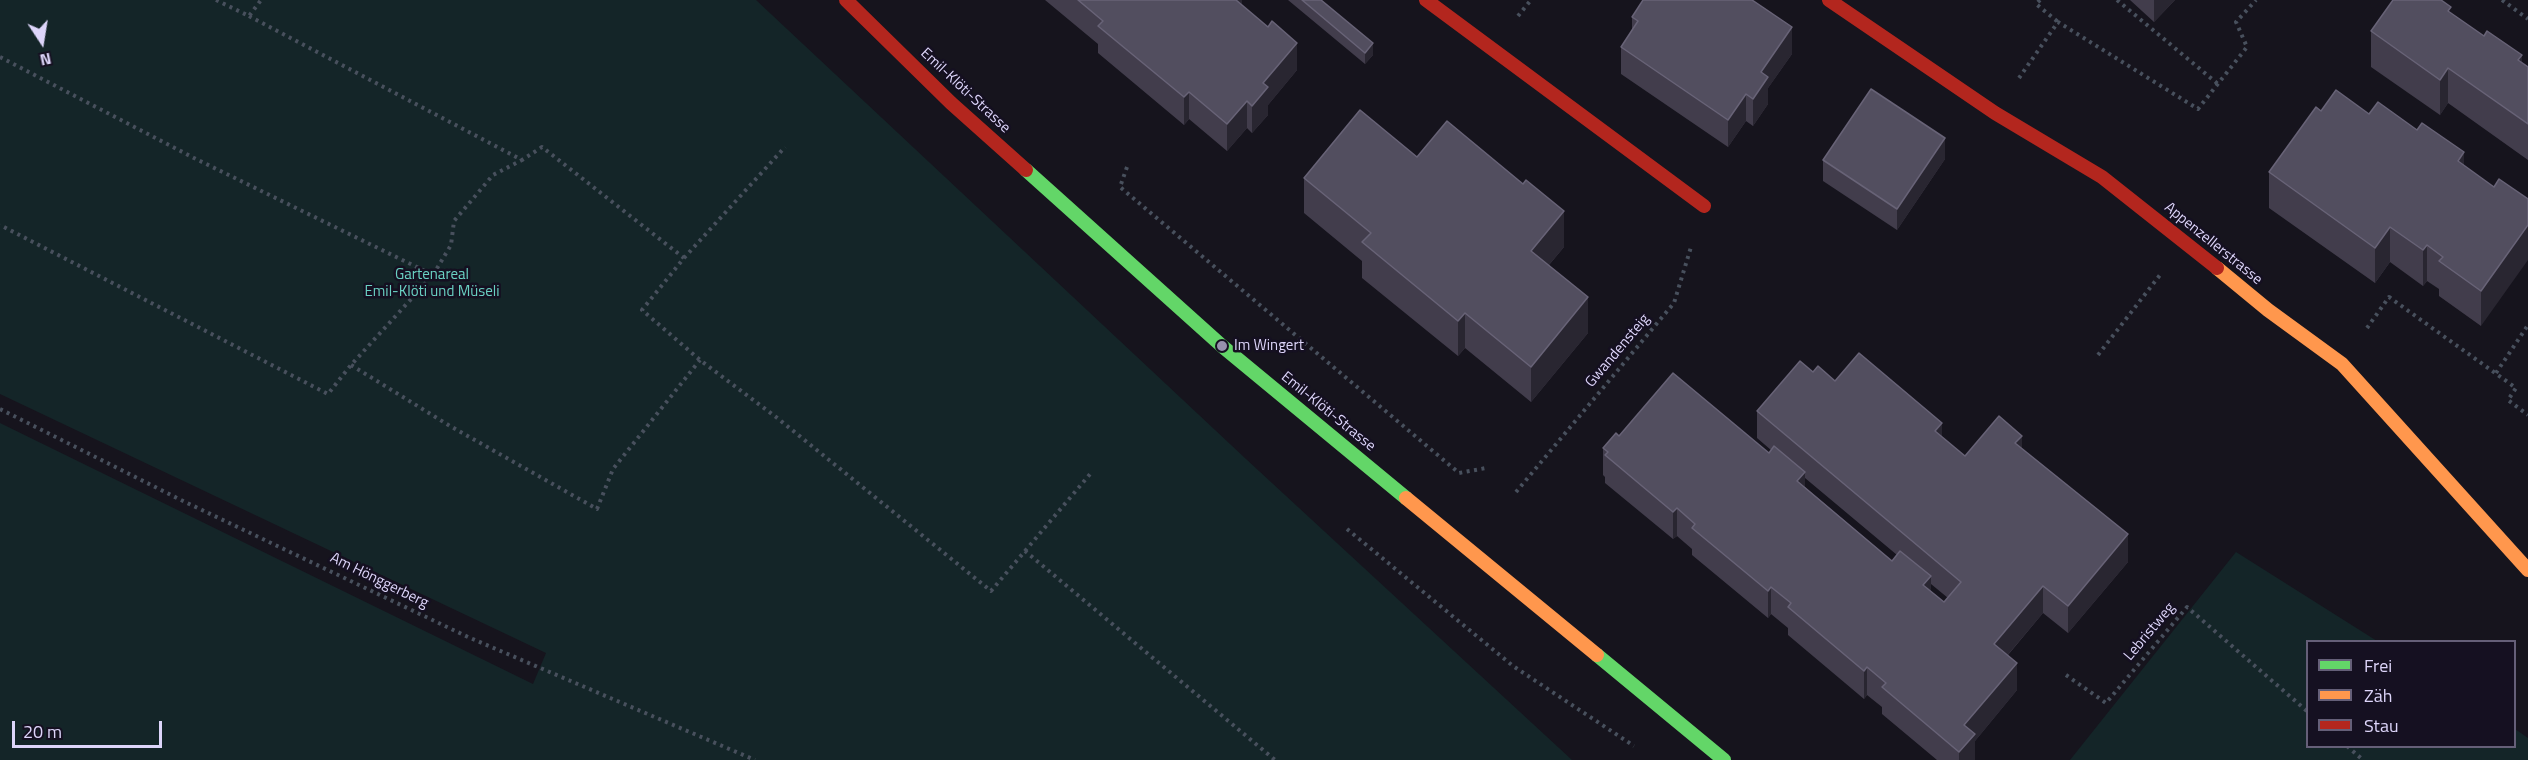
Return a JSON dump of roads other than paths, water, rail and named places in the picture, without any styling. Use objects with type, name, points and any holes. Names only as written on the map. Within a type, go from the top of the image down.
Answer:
[{"type":"street","name":"Emil-Klöti-Strasse","points":[[846,0],[951,103],[1222,346],[1724,760]]},
{"type":"street","points":[[1426,0],[1704,206]]},
{"type":"street","name":"Appenzellerstrasse","points":[[1829,0],[1995,113],[2102,177],[2184,240],[2268,310],[2342,364],[2528,570]]},
{"type":"place","name":"Im Wingert","points":[[1222,346]]},
{"type":"park label","name":"Gartenareal Emil-Klöti und Müseli","points":[[432,284]]}]
